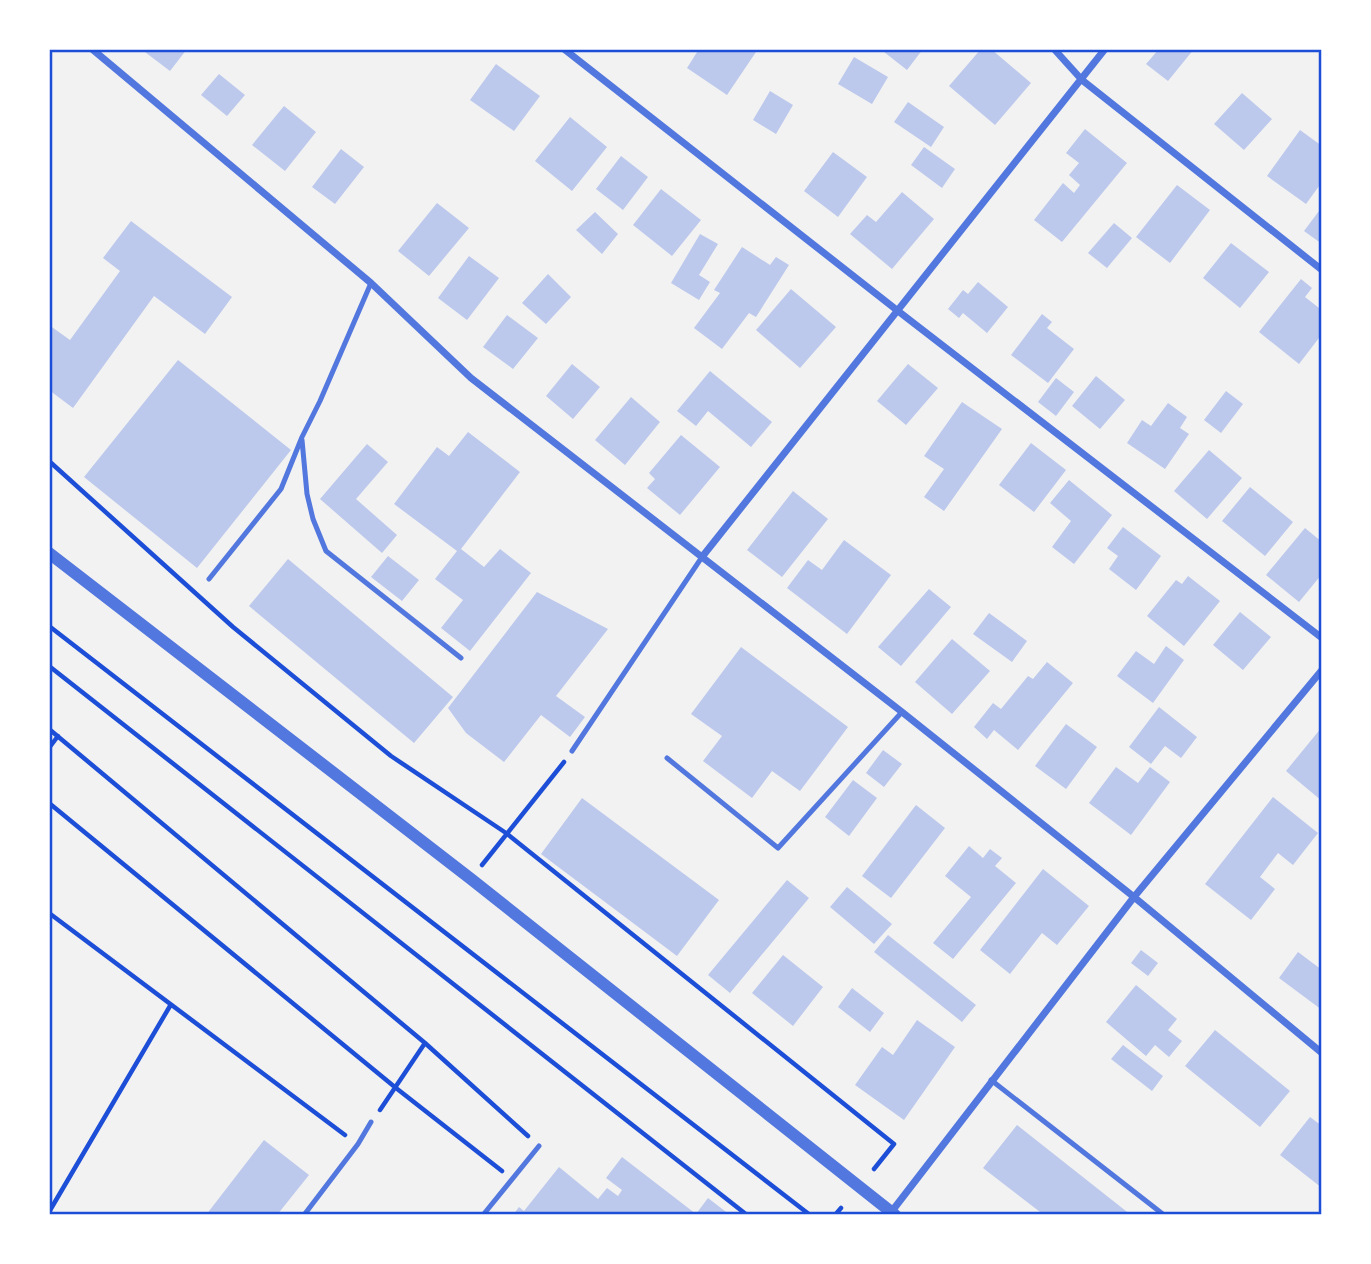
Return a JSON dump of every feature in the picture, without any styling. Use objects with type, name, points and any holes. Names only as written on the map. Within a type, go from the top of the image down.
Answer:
[{"type":"street","points":[[92,49],[371,283],[471,378],[902,712],[1134,897],[1322,1053]]},
{"type":"street","points":[[564,49],[1322,638]]},
{"type":"street","points":[[1054,49],[1082,80],[1322,270]]},
{"type":"street","points":[[702,557],[1105,49]]},
{"type":"street","points":[[49,553],[471,879],[892,1214],[991,1080],[1134,897],[1322,670]]},
{"type":"lane","points":[[209,579],[281,489],[371,283]]},
{"type":"lane","points":[[302,437],[310,507],[326,551],[461,658]]},
{"type":"lane","points":[[572,751],[702,557]]},
{"type":"lane","points":[[667,758],[778,848],[902,712]]},
{"type":"lane","points":[[991,1080],[1164,1215]]},
{"type":"lane","points":[[304,1215],[358,1144],[371,1122]]},
{"type":"lane","points":[[483,1215],[539,1146]]},
{"type":"path","points":[[49,461],[233,627],[391,756],[506,833],[894,1144],[874,1169]]},
{"type":"path","points":[[49,626],[810,1215]]},
{"type":"path","points":[[49,666],[747,1215]]},
{"type":"path","points":[[49,729],[425,1043],[539,1146]]},
{"type":"path","points":[[49,748],[58,736]]},
{"type":"path","points":[[471,879],[572,751]]},
{"type":"path","points":[[49,803],[396,1088],[511,1178]]},
{"type":"path","points":[[49,913],[358,1144]]},
{"type":"path","points":[[49,1212],[170,1006]]},
{"type":"path","points":[[371,1122],[425,1043]]},
{"type":"path","points":[[835,1215],[841,1209]]},
{"type":"building","points":[[141,49],[187,49],[170,71]]},
{"type":"building","points":[[699,49],[758,49],[727,95],[687,68]]},
{"type":"building","points":[[886,49],[923,49],[907,70],[884,52]]},
{"type":"building","points":[[981,49],[991,49],[1031,83],[995,125],[949,86]]},
{"type":"building","points":[[1159,49],[1194,49],[1168,81],[1146,64]]},
{"type":"building","points":[[854,57],[888,77],[872,104],[838,84]]},
{"type":"building","points":[[496,64],[540,96],[514,131],[470,100]]},
{"type":"building","points":[[219,74],[245,95],[227,116],[201,95]]},
{"type":"building","points":[[770,91],[793,105],[776,134],[753,120]]},
{"type":"building","points":[[1242,93],[1272,119],[1244,150],[1214,124]]},
{"type":"building","points":[[908,102],[944,127],[931,147],[894,122]]},
{"type":"building","points":[[284,106],[316,132],[285,171],[252,145]]},
{"type":"building","points":[[570,117],[607,147],[572,191],[535,161]]},
{"type":"building","points":[[1085,129],[1127,163],[1062,242],[1034,220],[1063,183],[1074,193],[1080,185],[1069,175],[1079,163],[1066,153]]},
{"type":"building","points":[[1300,130],[1322,146],[1322,182],[1306,204],[1267,176]]},
{"type":"building","points":[[924,147],[955,169],[942,188],[911,165]]},
{"type":"building","points":[[341,149],[364,167],[335,204],[312,187]]},
{"type":"building","points":[[833,152],[867,177],[838,217],[804,191]]},
{"type":"building","points":[[621,156],[648,177],[623,210],[596,189]]},
{"type":"building","points":[[1177,185],[1210,210],[1170,263],[1136,237]]},
{"type":"building","points":[[661,189],[701,220],[672,256],[633,225]]},
{"type":"building","points":[[902,192],[934,219],[892,269],[850,234],[867,215],[876,222]]},
{"type":"building","points":[[437,203],[469,228],[429,276],[398,251]]},
{"type":"building","points":[[1322,207],[1322,244],[1304,231]]},
{"type":"building","points":[[595,212],[618,234],[602,254],[576,230]]},
{"type":"building","points":[[131,221],[232,297],[205,334],[154,296],[73,408],[49,390],[49,325],[70,340],[120,271],[103,258]]},
{"type":"building","points":[[1114,223],[1132,238],[1107,268],[1088,253]]},
{"type":"building","points":[[700,234],[718,244],[699,275],[710,282],[699,300],[671,283]]},
{"type":"building","points":[[1231,243],[1269,272],[1240,308],[1203,278]]},
{"type":"building","points":[[742,247],[770,265],[776,257],[789,265],[756,317],[749,313],[722,349],[694,328],[720,293],[714,290]]},
{"type":"building","points":[[469,256],[499,278],[467,320],[438,298]]},
{"type":"building","points":[[548,274],[571,297],[546,324],[522,303]]},
{"type":"building","points":[[1301,279],[1312,288],[1305,297],[1319,308],[1322,304],[1322,334],[1299,364],[1259,332]]},
{"type":"building","points":[[978,282],[1008,307],[987,333],[963,313],[959,318],[948,309],[963,290],[968,294]]},
{"type":"building","points":[[791,289],[836,327],[800,368],[756,330]]},
{"type":"building","points":[[1042,314],[1052,322],[1047,328],[1074,349],[1048,383],[1011,355]]},
{"type":"building","points":[[507,315],[538,338],[513,369],[483,347]]},
{"type":"building","points":[[178,360],[291,450],[197,568],[84,477]]},
{"type":"building","points":[[572,364],[600,387],[573,419],[546,396]]},
{"type":"building","points":[[908,364],[938,388],[906,425],[877,401]]},
{"type":"building","points":[[710,371],[772,422],[751,447],[708,411],[696,426],[677,411]]},
{"type":"building","points":[[1096,376],[1125,400],[1100,429],[1072,406]]},
{"type":"building","points":[[1056,378],[1074,392],[1056,416],[1038,402]]},
{"type":"building","points":[[1226,391],[1243,404],[1221,433],[1204,420]]},
{"type":"building","points":[[631,397],[660,422],[625,465],[595,440]]},
{"type":"building","points":[[962,402],[1002,429],[944,511],[924,497],[944,469],[924,456]]},
{"type":"building","points":[[1168,403],[1187,417],[1180,428],[1189,434],[1165,469],[1127,443],[1142,420],[1151,426]]},
{"type":"building","points":[[468,432],[520,472],[461,549],[484,567],[500,549],[531,573],[470,651],[441,628],[463,600],[435,579],[457,551],[394,504],[437,447],[449,456]]},
{"type":"building","points":[[681,435],[720,467],[680,515],[647,488],[655,479],[649,473]]},
{"type":"building","points":[[1031,443],[1066,470],[1034,512],[999,485]]},
{"type":"building","points":[[367,444],[388,462],[356,499],[397,535],[382,553],[320,499]]},
{"type":"building","points":[[1209,450],[1242,478],[1207,519],[1174,491]]},
{"type":"building","points":[[1069,480],[1112,515],[1074,564],[1052,547],[1071,521],[1050,503]]},
{"type":"building","points":[[1250,487],[1293,522],[1265,556],[1222,521]]},
{"type":"building","points":[[793,491],[828,519],[782,577],[747,550]]},
{"type":"building","points":[[1123,527],[1161,556],[1136,590],[1109,569],[1118,556],[1107,548]]},
{"type":"building","points":[[1305,528],[1322,542],[1322,574],[1299,602],[1266,575]]},
{"type":"building","points":[[844,540],[891,575],[847,634],[787,588],[808,560],[822,570]]},
{"type":"building","points":[[388,556],[419,580],[402,601],[371,577]]},
{"type":"building","points":[[288,559],[453,697],[414,743],[249,606]]},
{"type":"building","points":[[1188,576],[1220,601],[1184,646],[1147,616],[1176,580],[1182,584]]},
{"type":"building","points":[[929,589],[951,607],[901,666],[878,647]]},
{"type":"building","points":[[537,592],[608,629],[556,696],[585,717],[570,737],[541,715],[504,762],[466,733],[448,708]]},
{"type":"building","points":[[1240,612],[1271,637],[1243,670],[1213,645]]},
{"type":"building","points":[[989,613],[1027,641],[1012,662],[973,634]]},
{"type":"building","points":[[952,639],[990,671],[952,714],[915,682]]},
{"type":"building","points":[[1166,646],[1184,660],[1153,703],[1117,676],[1136,651],[1154,664]]},
{"type":"building","points":[[741,647],[848,727],[800,791],[772,771],[752,798],[703,761],[722,736],[691,714]]},
{"type":"building","points":[[1047,662],[1073,683],[1018,750],[994,730],[987,739],[974,727],[993,703],[1001,709],[1028,676],[1033,679]]},
{"type":"building","points":[[1159,707],[1197,737],[1181,758],[1165,746],[1151,764],[1129,747]]},
{"type":"building","points":[[1066,724],[1097,747],[1066,789],[1035,766]]},
{"type":"building","points":[[1322,727],[1322,801],[1286,771]]},
{"type":"building","points":[[883,750],[902,764],[884,787],[866,773]]},
{"type":"building","points":[[1116,767],[1138,783],[1150,767],[1170,782],[1131,835],[1089,803]]},
{"type":"building","points":[[853,780],[877,798],[849,836],[825,817]]},
{"type":"building","points":[[1273,797],[1318,833],[1293,865],[1278,853],[1260,877],[1275,889],[1251,920],[1205,884]]},
{"type":"building","points":[[582,798],[719,900],[677,956],[541,854]]},
{"type":"building","points":[[916,805],[945,828],[891,898],[862,876]]},
{"type":"building","points":[[969,846],[983,858],[990,849],[1002,858],[995,866],[1016,883],[953,959],[933,943],[971,897],[945,876]]},
{"type":"building","points":[[1043,869],[1089,906],[1057,945],[1042,933],[1010,974],[980,950]]},
{"type":"building","points":[[787,880],[809,898],[730,993],[708,975]]},
{"type":"building","points":[[847,887],[892,924],[874,944],[830,907]]},
{"type":"building","points":[[888,935],[976,1005],[962,1022],[874,952]]},
{"type":"building","points":[[1141,950],[1158,963],[1148,976],[1131,963]]},
{"type":"building","points":[[1298,952],[1322,970],[1322,1010],[1279,978]]},
{"type":"building","points":[[783,955],[823,987],[793,1026],[752,993]]},
{"type":"building","points":[[1136,985],[1177,1019],[1168,1030],[1182,1041],[1169,1057],[1155,1045],[1146,1056],[1106,1022]]},
{"type":"building","points":[[852,988],[884,1013],[870,1032],[838,1007]]},
{"type":"building","points":[[917,1020],[955,1047],[904,1120],[855,1085],[882,1047],[893,1055]]},
{"type":"building","points":[[1215,1030],[1290,1091],[1260,1127],[1185,1066]]},
{"type":"building","points":[[1123,1045],[1163,1076],[1152,1091],[1111,1059]]},
{"type":"building","points":[[1310,1117],[1322,1126],[1322,1188],[1280,1155]]},
{"type":"building","points":[[1017,1125],[1131,1215],[1044,1215],[983,1168]]},
{"type":"building","points":[[264,1140],[309,1175],[277,1215],[206,1215]]},
{"type":"building","points":[[622,1157],[696,1214],[708,1198],[730,1215],[513,1215],[519,1207],[524,1211],[559,1167],[598,1199],[607,1188],[618,1196],[622,1190],[606,1178]]}]
